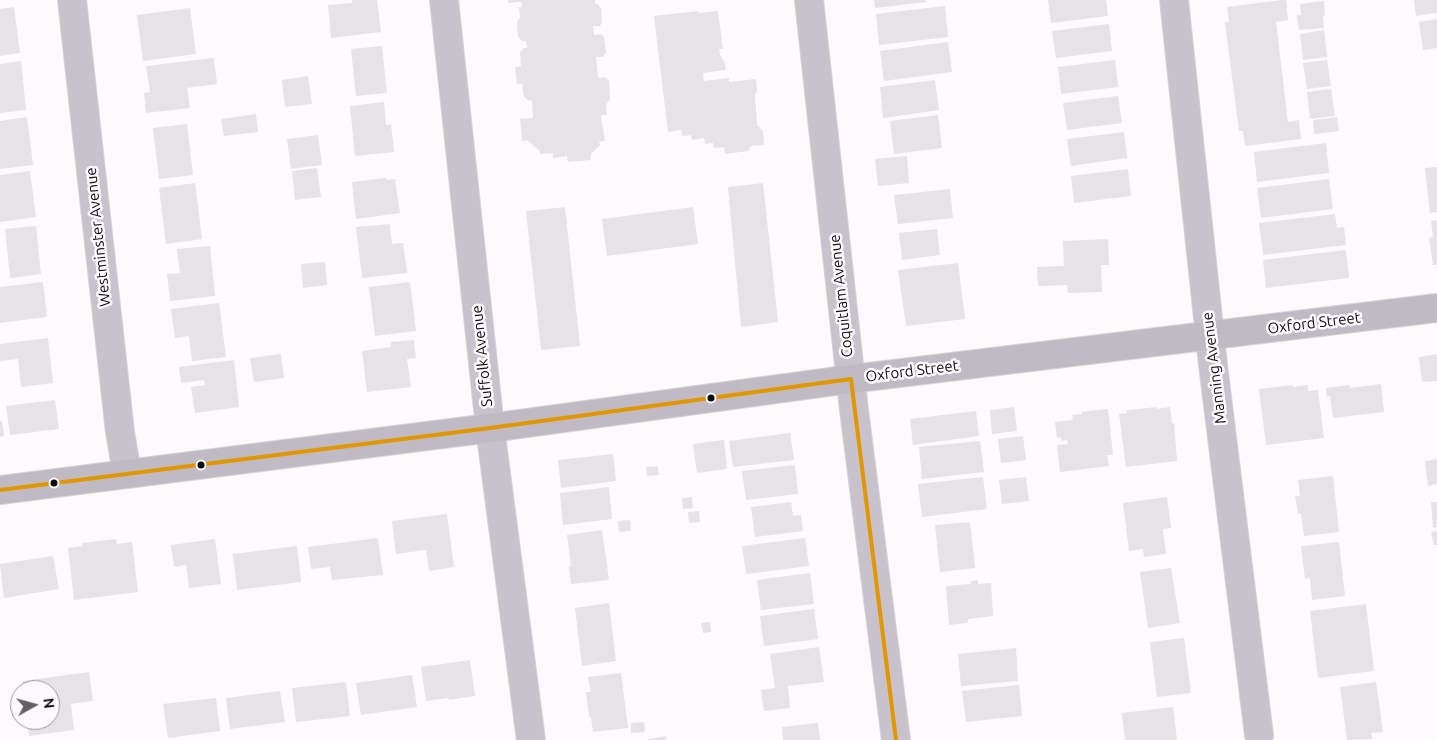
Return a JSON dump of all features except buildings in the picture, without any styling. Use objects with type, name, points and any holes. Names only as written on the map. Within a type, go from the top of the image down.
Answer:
[{"type":"main road","name":"Oxford Street","points":[[0,490],[490,428],[851,379],[1437,308]]},
{"type":"street","name":"Westminster Avenue","points":[[72,0],[120,432],[127,473]]},
{"type":"street","name":"Suffolk Avenue","points":[[444,0],[490,428],[531,740]]},
{"type":"street","name":"Coquitlam Avenue","points":[[809,0],[851,379],[896,740]]},
{"type":"street","name":"Manning Avenue","points":[[1174,0],[1210,335],[1259,734]]},
{"type":"transit line","points":[[851,379],[896,740]]},
{"type":"transit line","points":[[0,490],[490,428],[851,379]]}]
